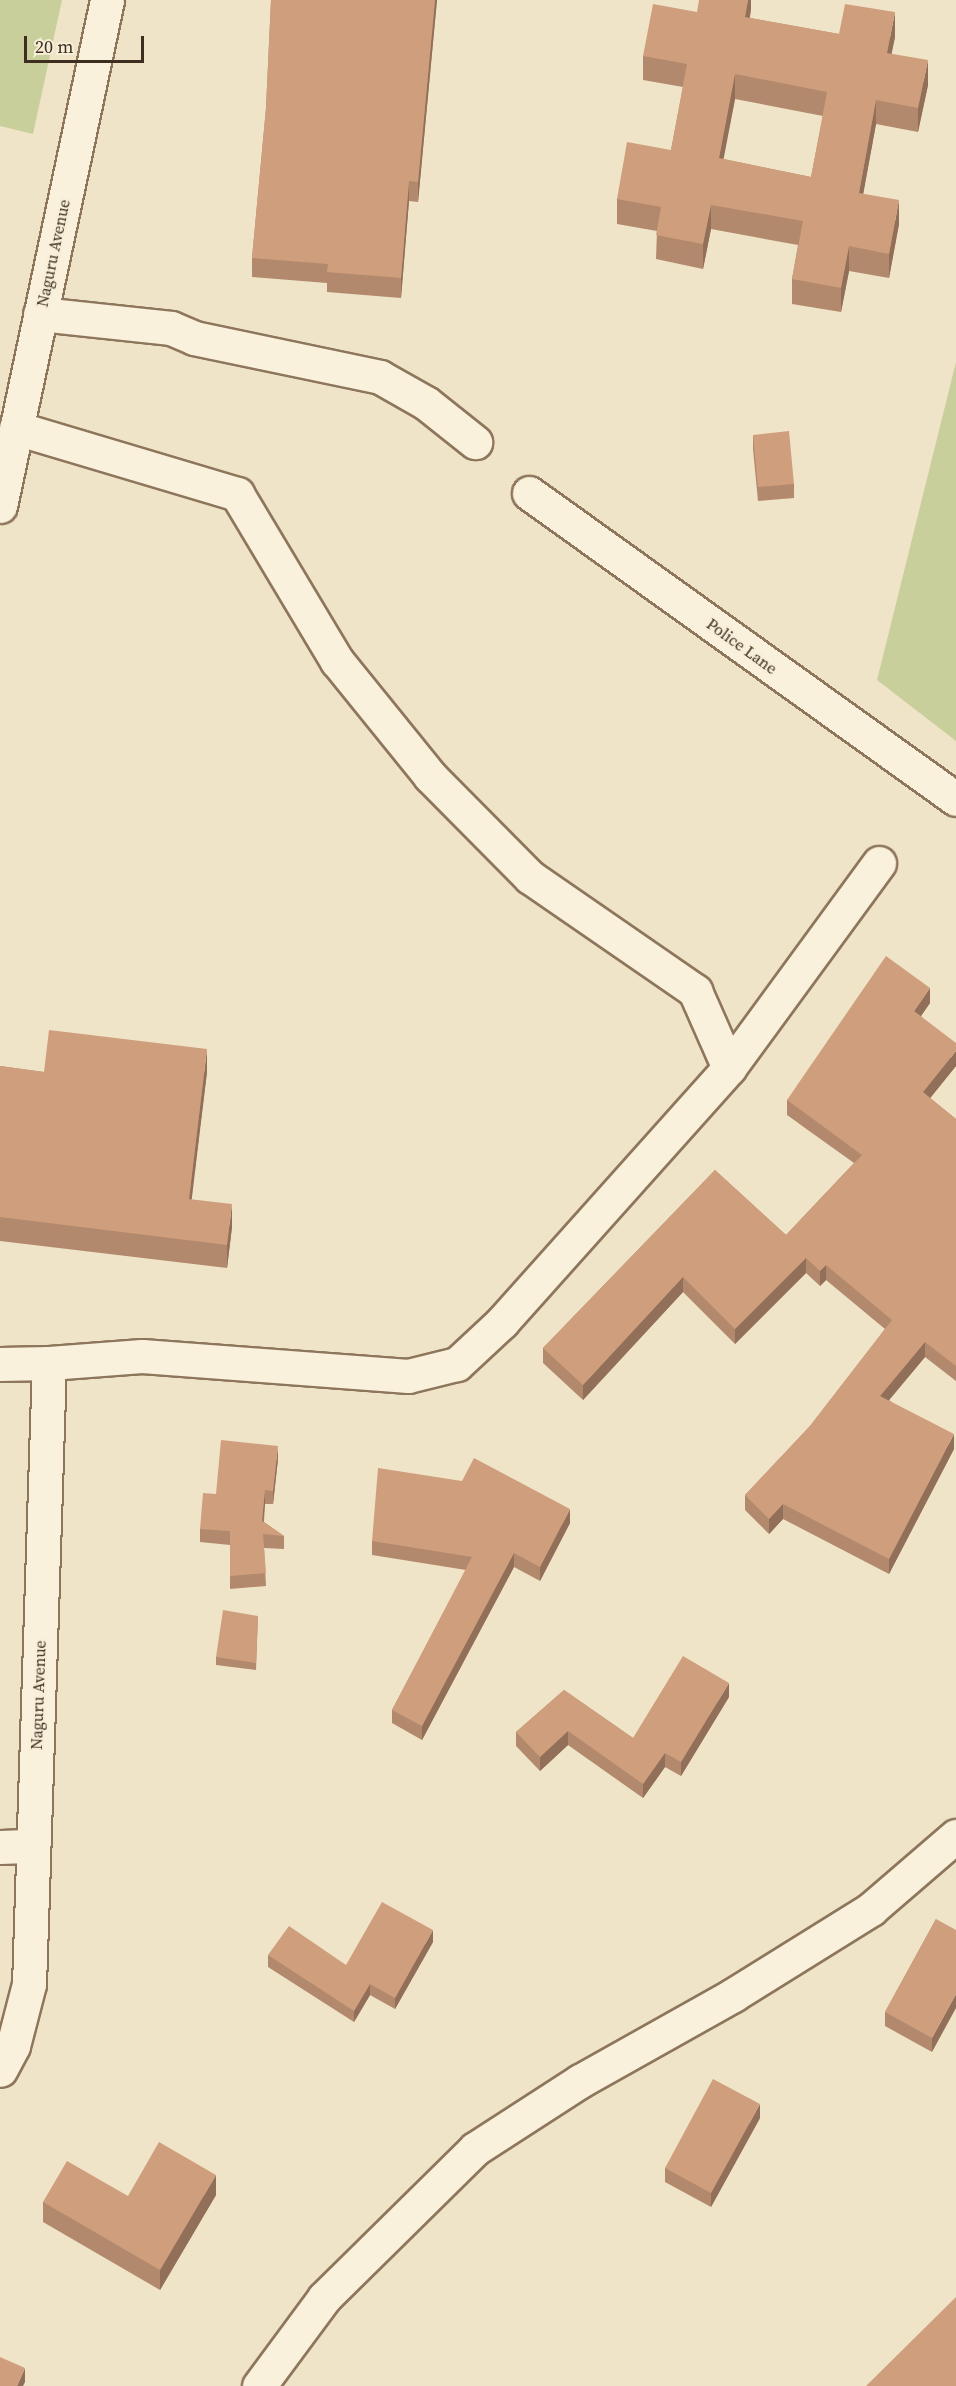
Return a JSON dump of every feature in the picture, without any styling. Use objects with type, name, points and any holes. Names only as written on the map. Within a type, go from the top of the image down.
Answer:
[{"type":"street","name":"Naguru Avenue","points":[[0,506],[107,0]]},
{"type":"street","points":[[40,314],[171,328],[194,338],[380,376],[426,403],[475,442]]},
{"type":"street","points":[[16,428],[237,494],[337,661],[430,776],[530,877],[695,991],[729,1068]]},
{"type":"street","name":"Police Lane","points":[[529,493],[956,799]]},
{"type":"street","points":[[0,1364],[142,1356],[408,1376],[457,1364],[502,1322],[729,1068],[879,863]]},
{"type":"street","name":"Naguru Avenue","points":[[0,2070],[13,2046],[29,1984],[49,1363]]},
{"type":"street","points":[[259,2386],[324,2298],[475,2150],[579,2081],[733,1995],[871,1909],[956,1836]]},
{"type":"street","points":[[0,1846],[33,1846]]},
{"type":"green space","points":[[0,0],[62,0],[33,134],[0,126]]},
{"type":"green space","points":[[956,362],[956,741],[877,680]]},
{"type":"building","points":[[271,0],[435,0],[418,182],[409,181],[401,278],[327,272],[328,264],[252,258],[266,108]]},
{"type":"building","points":[[699,0],[748,0],[745,17],[839,34],[845,4],[895,12],[887,53],[928,60],[918,108],[876,100],[859,193],[899,200],[889,254],[849,246],[841,288],[792,279],[803,221],[711,205],[703,244],[656,235],[661,207],[617,199],[627,142],[671,150],[687,64],[643,56],[653,4],[697,12]],"holes":[[[735,74],[827,92],[811,177],[719,158]]]},
{"type":"building","points":[[789,431],[794,484],[758,487],[753,435]]},
{"type":"building","points":[[886,956],[930,988],[914,1011],[956,1043],[956,1051],[923,1092],[956,1119],[956,1366],[925,1342],[880,1396],[954,1434],[889,1559],[783,1504],[769,1519],[745,1495],[810,1426],[892,1320],[826,1265],[820,1271],[806,1258],[735,1329],[683,1277],[583,1385],[543,1348],[715,1170],[786,1235],[862,1155],[787,1100]]},
{"type":"building","points":[[49,1030],[207,1049],[189,1199],[232,1204],[227,1245],[0,1217],[0,1066],[44,1072]]},
{"type":"building","points":[[221,1440],[278,1446],[273,1491],[265,1490],[262,1521],[284,1536],[263,1534],[266,1573],[230,1576],[230,1531],[200,1529],[203,1493],[216,1494]]},
{"type":"building","points":[[474,1458],[570,1509],[540,1567],[514,1553],[422,1726],[392,1710],[472,1557],[372,1541],[378,1468],[462,1481]]},
{"type":"building","points":[[223,1610],[258,1616],[256,1663],[216,1657]]},
{"type":"building","points":[[683,1656],[729,1683],[681,1762],[665,1753],[643,1784],[568,1731],[540,1757],[516,1732],[564,1690],[633,1738]]},
{"type":"building","points":[[382,1902],[433,1930],[395,1998],[370,1984],[354,2011],[268,1955],[289,1926],[346,1965]]},
{"type":"building","points":[[936,1919],[956,1930],[956,1994],[932,2038],[885,2012]]},
{"type":"building","points":[[713,2079],[760,2104],[711,2193],[665,2168]]},
{"type":"building","points":[[159,2142],[216,2175],[160,2270],[43,2202],[67,2161],[128,2196]]},
{"type":"building","points":[[956,2297],[956,2386],[866,2386]]},
{"type":"building","points":[[0,2357],[25,2368],[17,2386],[0,2386]]}]
